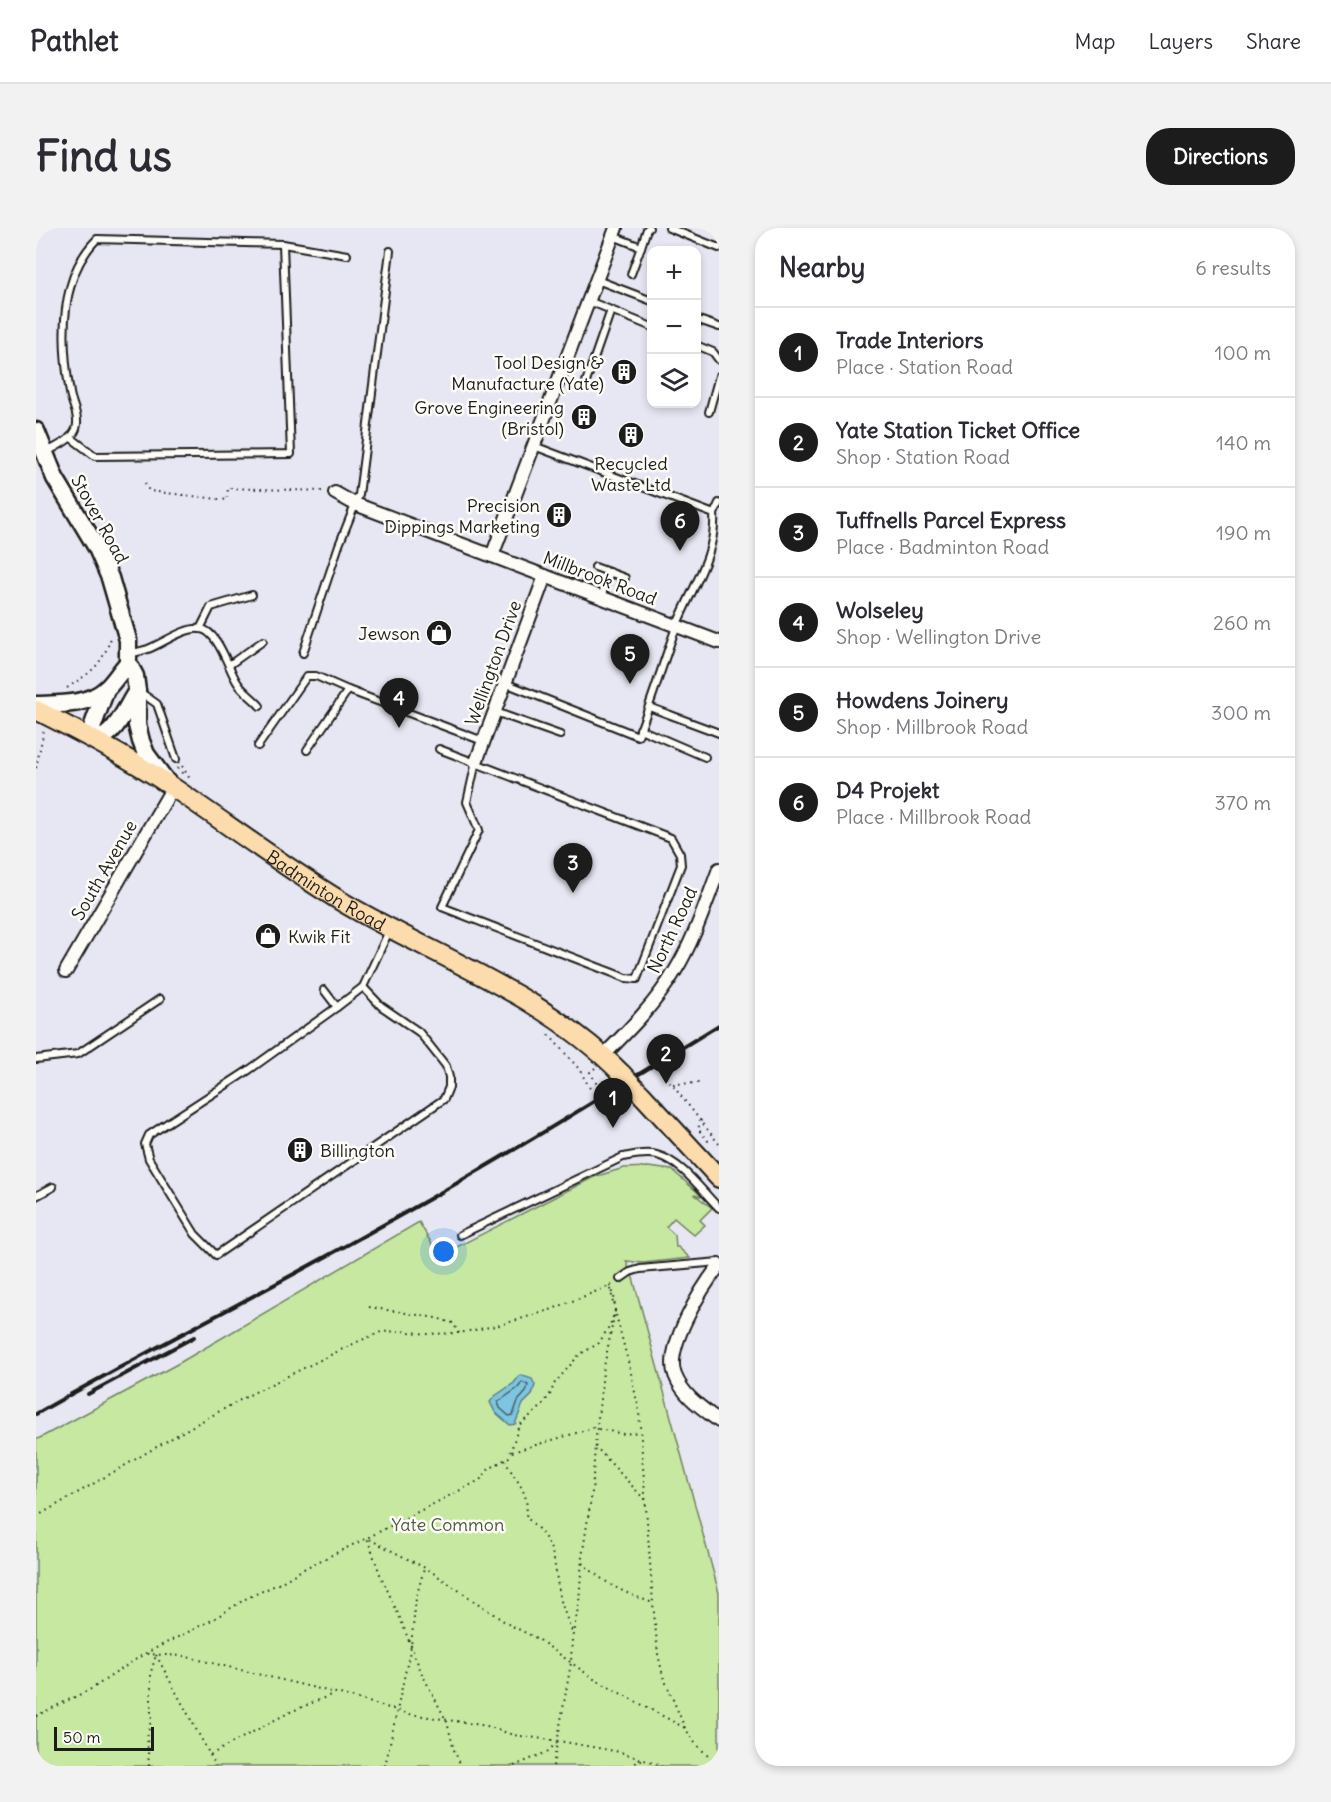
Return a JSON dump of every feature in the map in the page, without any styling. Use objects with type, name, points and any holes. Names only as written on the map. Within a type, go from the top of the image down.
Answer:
[{"type":"main road","name":"Stover Road","points":[[36,431],[55,478],[97,548],[110,578],[128,640],[129,658],[135,676],[137,725],[141,741],[146,754],[171,786]]},
{"type":"main road","points":[[129,658],[106,689],[92,728],[96,741],[108,737],[137,691]]},
{"type":"main road","points":[[40,710],[91,698],[106,689]]},
{"type":"main road","name":"Badminton Road","points":[[40,710],[171,786],[295,872],[346,904],[453,960],[546,1013],[614,1066],[719,1178]]},
{"type":"street","points":[[492,556],[615,232]]},
{"type":"street","name":"Millbrook Road","points":[[336,493],[355,504],[719,642]]},
{"type":"street","name":"Wellington Drive","points":[[476,762],[545,576]]},
{"type":"street","name":"South Avenue","points":[[66,971],[171,786]]},
{"type":"street","name":"North Road","points":[[614,1066],[639,1019],[677,969],[719,870]]},
{"type":"street","points":[[719,1264],[689,1315],[672,1363],[674,1374],[685,1393],[719,1421]]},
{"type":"lane","points":[[631,274],[649,228]]},
{"type":"lane","points":[[669,228],[719,248]]},
{"type":"lane","points":[[615,232],[641,247]]},
{"type":"lane","points":[[44,453],[65,442],[76,430],[77,417],[70,396],[64,352],[67,294],[86,250],[97,239],[284,244],[346,255]]},
{"type":"lane","points":[[69,437],[95,456],[291,454],[284,244]]},
{"type":"lane","points":[[303,653],[339,545],[359,495],[390,250]]},
{"type":"lane","points":[[597,280],[648,300]]},
{"type":"lane","points":[[589,301],[647,325]]},
{"type":"lane","points":[[586,382],[611,310]]},
{"type":"lane","points":[[701,321],[719,327]]},
{"type":"lane","points":[[701,347],[712,352],[719,360]]},
{"type":"lane","points":[[709,412],[719,376]]},
{"type":"lane","points":[[533,446],[714,514]]},
{"type":"lane","points":[[505,683],[638,736],[676,626],[707,557],[715,525],[714,514],[719,503]]},
{"type":"lane","points":[[595,567],[625,578]]},
{"type":"lane","points":[[601,597],[610,572]]},
{"type":"lane","points":[[200,629],[211,607],[252,595]]},
{"type":"lane","points":[[129,658],[189,631],[200,629],[211,635],[237,683],[260,706]]},
{"type":"lane","points":[[229,665],[263,641]]},
{"type":"lane","points":[[258,747],[307,676],[316,676],[483,741]]},
{"type":"lane","points":[[307,750],[348,690]]},
{"type":"lane","points":[[137,691],[157,704],[176,759]]},
{"type":"lane","points":[[649,708],[719,733]]},
{"type":"lane","points":[[494,711],[560,735]]},
{"type":"lane","points":[[640,729],[705,757]]},
{"type":"lane","points":[[439,749],[476,762],[671,838],[680,854],[681,865],[637,980],[626,978],[442,907],[479,830],[467,802],[476,762]]},
{"type":"lane","points":[[363,987],[381,1006],[419,1032],[446,1066],[450,1077],[444,1099],[216,1255],[195,1234],[149,1159],[145,1144],[149,1135],[249,1070],[363,987],[390,927]]},
{"type":"lane","points":[[324,990],[337,1007]]},
{"type":"lane","points":[[36,1059],[78,1054],[160,999]]},
{"type":"lane","points":[[460,1235],[623,1157],[640,1155],[656,1155],[676,1165],[719,1208]]},
{"type":"lane","points":[[36,1196],[53,1186]]},
{"type":"lane","points":[[620,1279],[640,1269],[719,1264]]},
{"type":"path","points":[[145,483],[149,491],[227,501],[228,488],[319,490]]},
{"type":"path","points":[[63,690],[93,671],[102,658],[112,632]]},
{"type":"path","points":[[36,768],[40,710]]},
{"type":"path","points":[[548,1034],[579,1069],[592,1092]]},
{"type":"path","points":[[666,1077],[719,1144]]},
{"type":"path","points":[[672,1084],[700,1083]]},
{"type":"path","points":[[698,1129],[700,1120]]},
{"type":"path","points":[[36,1517],[253,1393],[381,1332],[459,1333],[500,1325],[550,1310],[610,1286],[620,1279]]},
{"type":"path","points":[[610,1286],[631,1373],[640,1432],[653,1603],[658,1653],[663,1676],[685,1728],[695,1743],[719,1764]]},
{"type":"path","points":[[369,1307],[436,1318],[453,1323],[459,1333]]},
{"type":"path","points":[[553,1766],[572,1663],[573,1633],[579,1603],[592,1492],[603,1372],[615,1311]]},
{"type":"path","points":[[36,1716],[93,1688],[144,1654],[212,1620],[247,1598],[480,1479],[489,1469],[509,1457],[519,1425],[541,1407],[551,1393],[554,1384],[579,1355],[599,1343],[615,1311]]},
{"type":"path","points":[[512,1452],[579,1430],[593,1428],[624,1434],[640,1432]]},
{"type":"path","points":[[595,1446],[645,1500]]},
{"type":"path","points":[[505,1460],[524,1491],[528,1504],[526,1517],[538,1527],[555,1557],[560,1596],[565,1616],[573,1633]]},
{"type":"path","points":[[367,1538],[449,1582],[508,1624],[538,1639],[641,1706],[685,1728]]},
{"type":"path","points":[[367,1538],[380,1575],[422,1674],[447,1722],[454,1750],[461,1766]]},
{"type":"path","points":[[582,1563],[603,1581],[622,1592],[653,1603]]},
{"type":"path","points":[[385,1766],[411,1646],[416,1598],[424,1568]]},
{"type":"path","points":[[144,1654],[183,1656],[298,1683],[398,1711],[447,1722],[487,1726],[513,1735],[559,1741],[644,1759],[662,1766]]},
{"type":"path","points":[[156,1655],[216,1766]]},
{"type":"path","points":[[149,1766],[147,1738],[151,1720],[152,1672],[156,1655]]},
{"type":"path","points":[[210,1755],[288,1713],[333,1694]]},
{"type":"path","points":[[514,1766],[547,1752],[559,1741]]},
{"type":"path","points":[[630,1766],[644,1759]]},
{"type":"green space","name":"Yate Common","points":[[648,1167],[672,1170],[703,1197],[694,1194],[712,1208],[700,1220],[705,1225],[694,1235],[674,1218],[666,1227],[675,1235],[676,1247],[690,1258],[643,1263],[626,1261],[633,1278],[719,1593],[719,1766],[36,1766],[36,1440],[181,1362],[419,1222],[439,1256],[594,1177],[624,1168]]},
{"type":"water","points":[[520,1375],[532,1379],[535,1385],[532,1395],[523,1404],[515,1424],[510,1425],[495,1412],[490,1402],[514,1383]]},
{"type":"railway","points":[[36,1414],[426,1201],[719,1025]]},
{"type":"railway","points":[[88,1394],[194,1337]]},
{"type":"place","name":"Tool Design & Manufacture (Yate)","points":[[624,372]]},
{"type":"place","name":"Grove Engineering (Bristol)","points":[[584,417]]},
{"type":"place","name":"Recycled Waste Ltd","points":[[631,435]]},
{"type":"place","name":"Precision Dippings Marketing","points":[[559,515]]},
{"type":"place","name":"D4 Projekt","points":[[680,551]]},
{"type":"place","name":"Jewson","points":[[439,633]]},
{"type":"place","name":"Howdens Joinery","points":[[630,684]]},
{"type":"place","name":"Wolseley","points":[[399,728]]},
{"type":"place","name":"Tuffnells Parcel Express","points":[[573,893]]},
{"type":"place","name":"Kwik Fit","points":[[268,936]]},
{"type":"place","name":"Yate Station Ticket Office","points":[[666,1084]]},
{"type":"place","name":"Trade Interiors","points":[[613,1128]]},
{"type":"place","name":"Billington","points":[[300,1150]]}]
